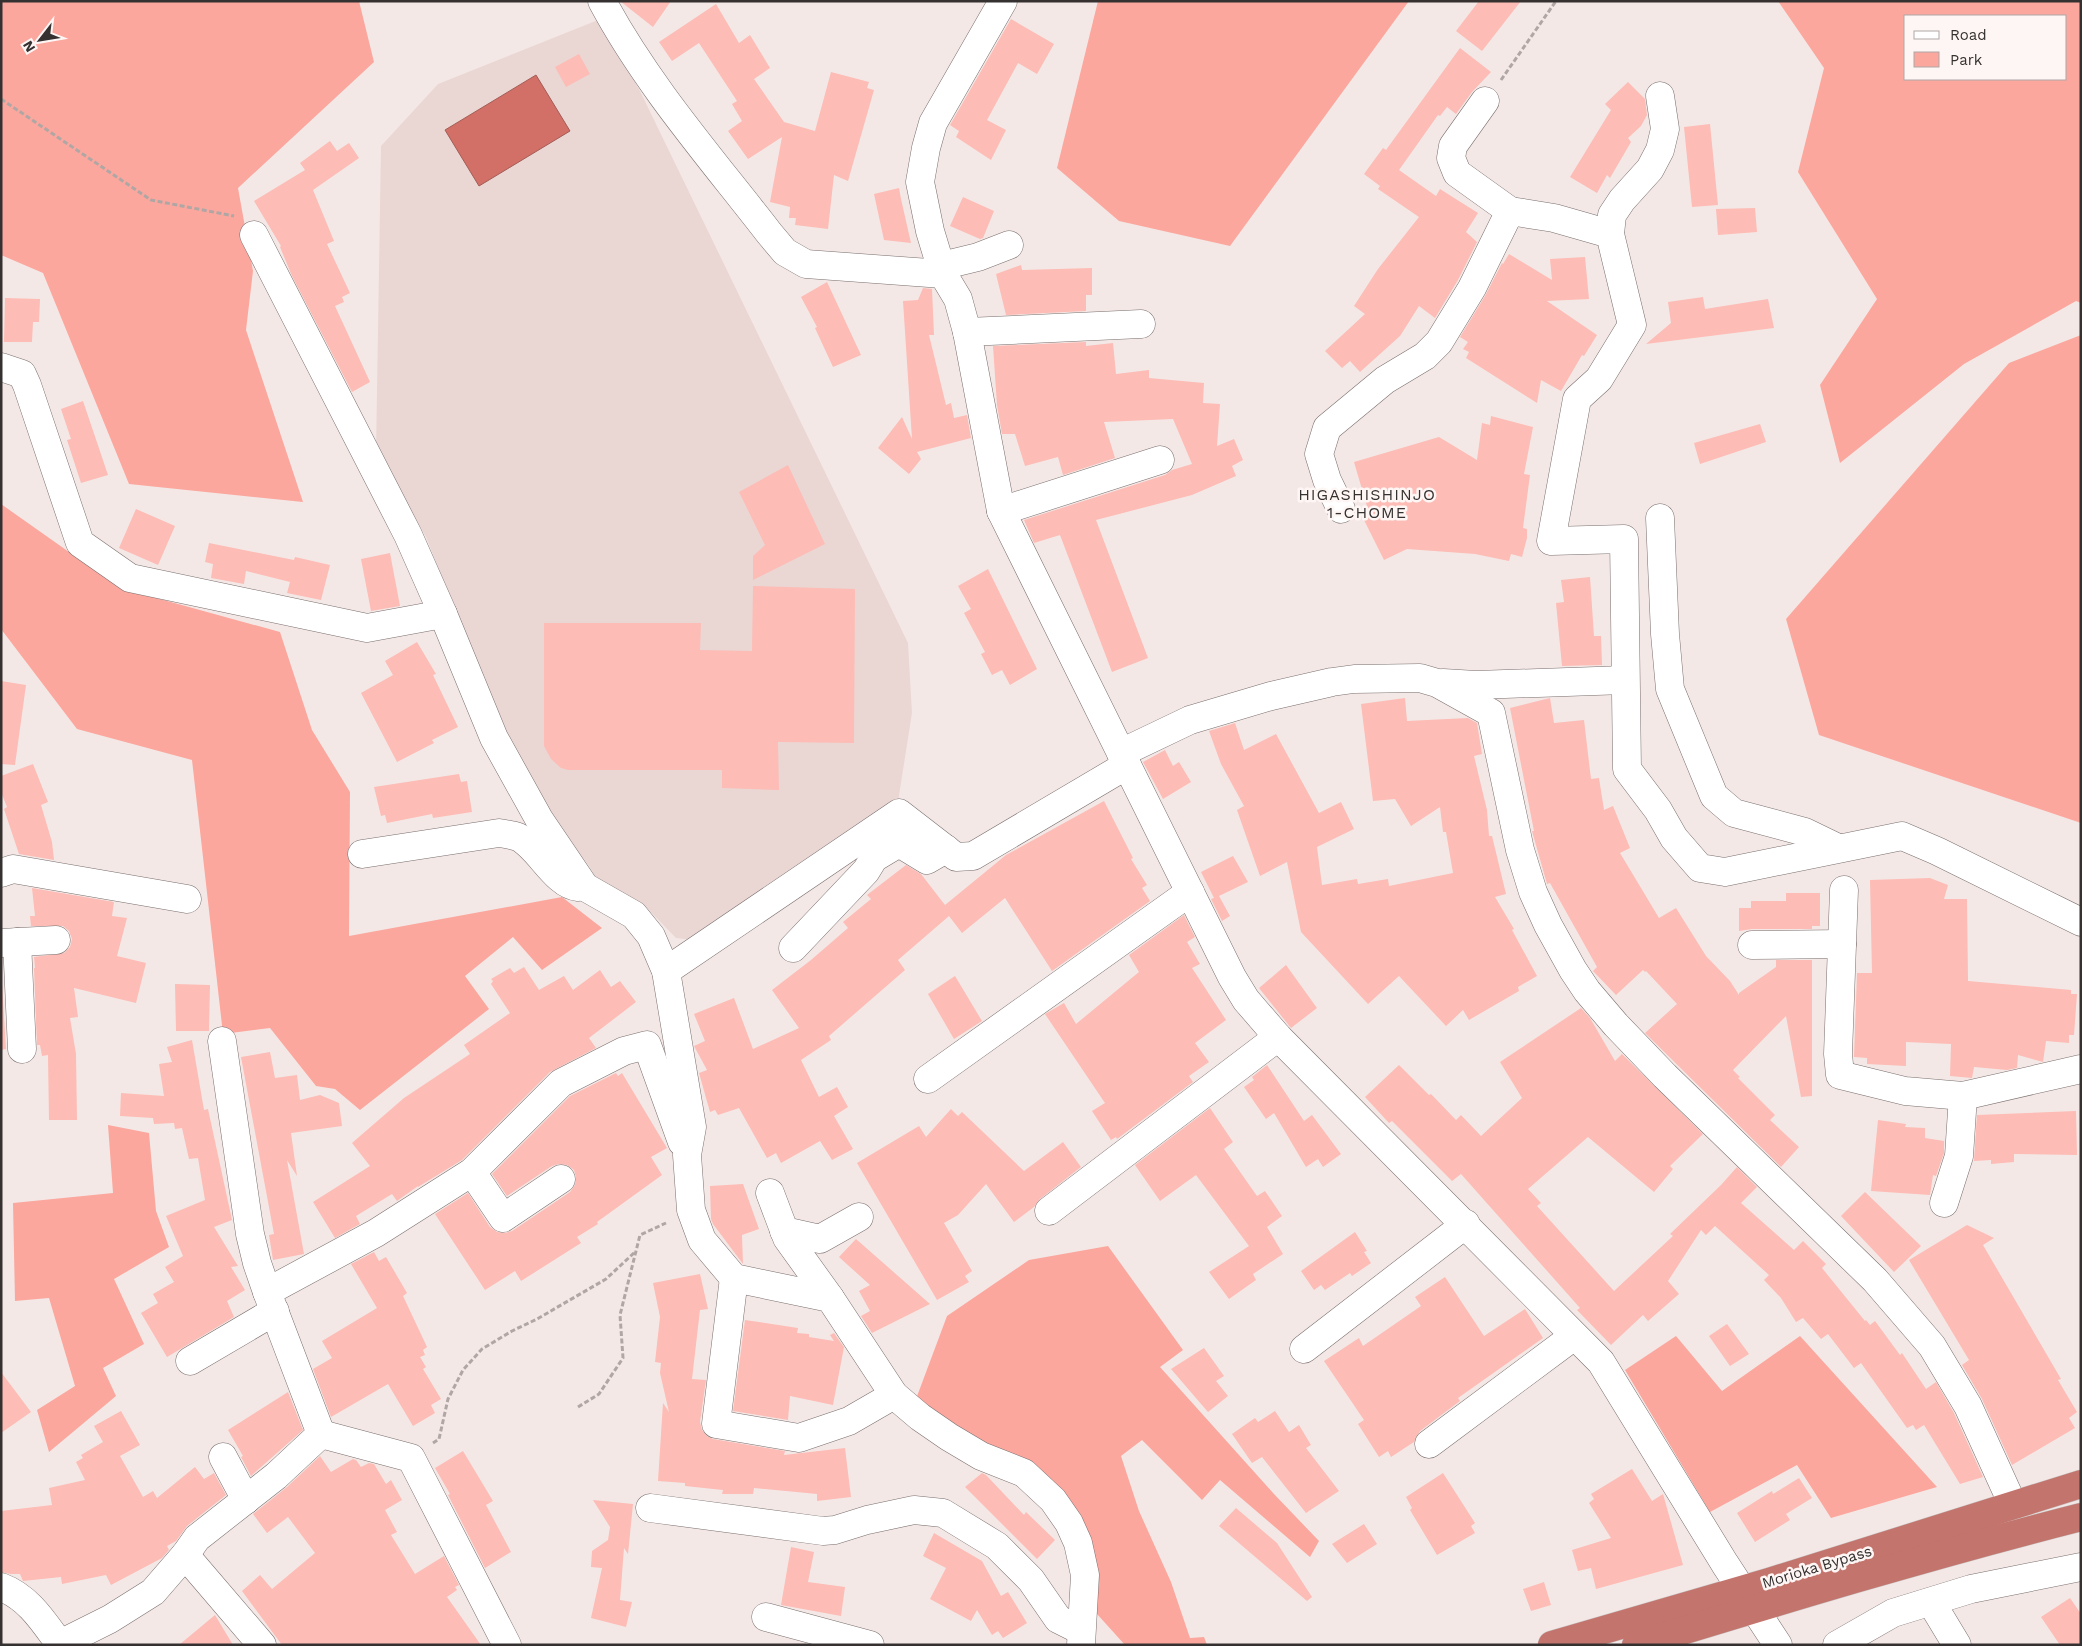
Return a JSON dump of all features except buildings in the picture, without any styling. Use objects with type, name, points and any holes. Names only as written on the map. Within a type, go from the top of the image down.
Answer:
[{"type":"highway","name":"Morioka Bypass","points":[[1636,1645],[1748,1599],[2013,1505],[2081,1484]]},
{"type":"highway","name":"Morioka Bypass","points":[[1552,1645],[2081,1517]]},
{"type":"street","points":[[602,1],[616,28],[651,81],[769,233],[786,252],[806,264],[942,270],[1009,245]]},
{"type":"street","points":[[1003,1],[933,123],[920,182],[930,231],[942,270],[958,299],[967,332],[1001,511],[1232,977],[1246,1000],[1278,1037],[1466,1224],[1601,1362],[1778,1645]]},
{"type":"street","points":[[1660,96],[1665,129],[1660,150],[1650,169],[1622,200],[1612,216],[1610,234],[1632,325],[1598,380],[1578,399],[1551,541],[1624,539],[1627,769],[1658,810],[1674,838],[1700,868],[1725,872],[1902,836],[1938,851],[2081,922]]},
{"type":"street","points":[[1485,101],[1453,146],[1450,158],[1457,173],[1510,211],[1554,218],[1610,234]]},
{"type":"street","points":[[1340,509],[1327,480],[1319,454],[1327,428],[1386,380],[1424,356],[1438,342],[1472,288],[1510,211]]},
{"type":"street","points":[[254,235],[408,535],[494,738],[539,819],[585,888]]},
{"type":"street","points":[[967,332],[1142,324]]},
{"type":"street","points":[[1,367],[22,374],[25,380],[80,543],[130,578],[367,628],[443,614]]},
{"type":"street","points":[[1001,511],[1160,460]]},
{"type":"street","points":[[1660,518],[1665,634],[1670,689],[1714,796],[1734,813],[1805,832],[1838,848]]},
{"type":"street","points":[[666,971],[899,813],[956,857],[973,856],[1124,759],[1190,720],[1271,696],[1332,682],[1420,678],[1436,683],[1491,713],[1520,850],[1533,892],[1548,925],[1573,970],[1587,990],[1616,1025],[1665,1076],[1875,1280],[1932,1346],[1968,1406],[2013,1505]]},
{"type":"street","points":[[1436,683],[1476,685],[1625,680]]},
{"type":"street","points":[[362,854],[499,833],[519,837],[553,871],[572,886],[585,888],[634,915],[651,936],[666,971],[692,1127],[687,1154],[691,1210],[702,1240],[734,1278],[830,1298]]},
{"type":"street","points":[[793,948],[866,871],[874,858],[899,843],[927,860],[946,849]]},
{"type":"street","points":[[1,873],[13,869],[187,899]]},
{"type":"street","points":[[1844,890],[1838,1054],[1840,1075],[1905,1091],[1963,1096],[2081,1069]]},
{"type":"street","points":[[928,1079],[1190,892]]},
{"type":"street","points":[[22,1049],[9,943],[56,940]]},
{"type":"street","points":[[1752,945],[1842,944]]},
{"type":"street","points":[[1050,1211],[1278,1037]]},
{"type":"street","points":[[222,1041],[250,1234],[257,1263],[321,1434]]},
{"type":"street","points":[[190,1361],[271,1301],[472,1172],[561,1083],[624,1051],[647,1045],[687,1154]]},
{"type":"street","points":[[1944,1203],[1959,1156],[1963,1096]]},
{"type":"street","points":[[472,1172],[503,1218],[561,1179]]},
{"type":"street","points":[[770,1193],[787,1238],[830,1298],[894,1395],[920,1417],[949,1437],[981,1456],[1024,1474],[1053,1500],[1069,1523],[1078,1542],[1084,1575],[1080,1637]]},
{"type":"street","points":[[784,1231],[820,1239],[859,1217]]},
{"type":"street","points":[[1304,1349],[1466,1224]]},
{"type":"street","points":[[734,1278],[716,1424],[799,1438],[849,1421],[894,1395]]},
{"type":"street","points":[[1429,1444],[1574,1336]]},
{"type":"street","points":[[321,1434],[411,1458],[507,1645]]},
{"type":"street","points":[[1,1587],[35,1610],[58,1644],[110,1619],[153,1592],[197,1538],[276,1476],[321,1434]]},
{"type":"street","points":[[223,1457],[246,1500]]},
{"type":"street","points":[[650,1508],[823,1531],[835,1530],[867,1520],[914,1510],[943,1514],[997,1546],[1031,1580],[1058,1619],[1080,1637]]},
{"type":"street","points":[[185,1555],[262,1645]]},
{"type":"street","points":[[1837,1645],[1893,1613],[1971,1589],[2081,1567]]},
{"type":"street","points":[[1931,1602],[1957,1645]]},
{"type":"street","points":[[766,1617],[870,1645]]},
{"type":"path","points":[[1485,101],[1519,56],[1556,1]]},
{"type":"path","points":[[1,99],[152,200],[244,218],[254,235]]},
{"type":"path","points":[[578,1407],[599,1394],[623,1358],[620,1315],[640,1235],[691,1210]]},
{"type":"path","points":[[411,1458],[439,1440],[448,1398],[463,1370],[482,1349],[606,1279],[635,1252]]},
{"type":"shaded area","points":[[598,20],[640,91],[908,643],[912,713],[898,802],[692,940],[676,938],[645,906],[599,883],[589,866],[560,828],[503,731],[426,537],[376,451],[381,146],[438,84]]},
{"type":"shaded area","points":[[536,75],[570,131],[479,186],[445,130]]},
{"type":"green space","points":[[1,1],[359,1],[374,62],[238,188],[253,271],[246,330],[303,502],[129,484],[43,273],[1,255]]},
{"type":"green space","points":[[1098,1],[1409,1],[1230,246],[1119,221],[1057,168]]},
{"type":"green space","points":[[1778,1],[2081,1],[2081,303],[2076,301],[1964,364],[1840,463],[1820,385],[1877,299],[1798,172],[1824,68]]},
{"type":"green space","points":[[2081,335],[2081,823],[1819,735],[1786,619],[2009,363]]},
{"type":"green space","points":[[1,504],[120,588],[280,632],[312,730],[350,792],[349,936],[562,897],[602,928],[542,970],[513,937],[465,976],[489,1009],[360,1110],[335,1089],[316,1086],[270,1028],[223,1034],[192,760],[77,729],[1,629]]},
{"type":"green space","points":[[108,1125],[149,1133],[156,1211],[169,1247],[114,1279],[144,1344],[103,1368],[116,1396],[49,1452],[37,1410],[75,1386],[49,1298],[15,1301],[13,1203],[113,1193]]},
{"type":"green space","points":[[1108,1246],[1183,1350],[1160,1367],[1274,1494],[1319,1541],[1310,1557],[1220,1480],[1202,1500],[1142,1440],[1121,1456],[1139,1511],[1171,1582],[1190,1638],[1204,1637],[1207,1645],[1125,1645],[1097,1614],[1094,1557],[969,1437],[916,1399],[947,1316],[1029,1260]]},
{"type":"green space","points":[[1676,1336],[1722,1391],[1800,1336],[1937,1487],[1831,1518],[1797,1465],[1710,1512],[1625,1370]]},
{"type":"district","name":"HIGASHISHINJO 1-CHOME","points":[[1367,503]]}]
